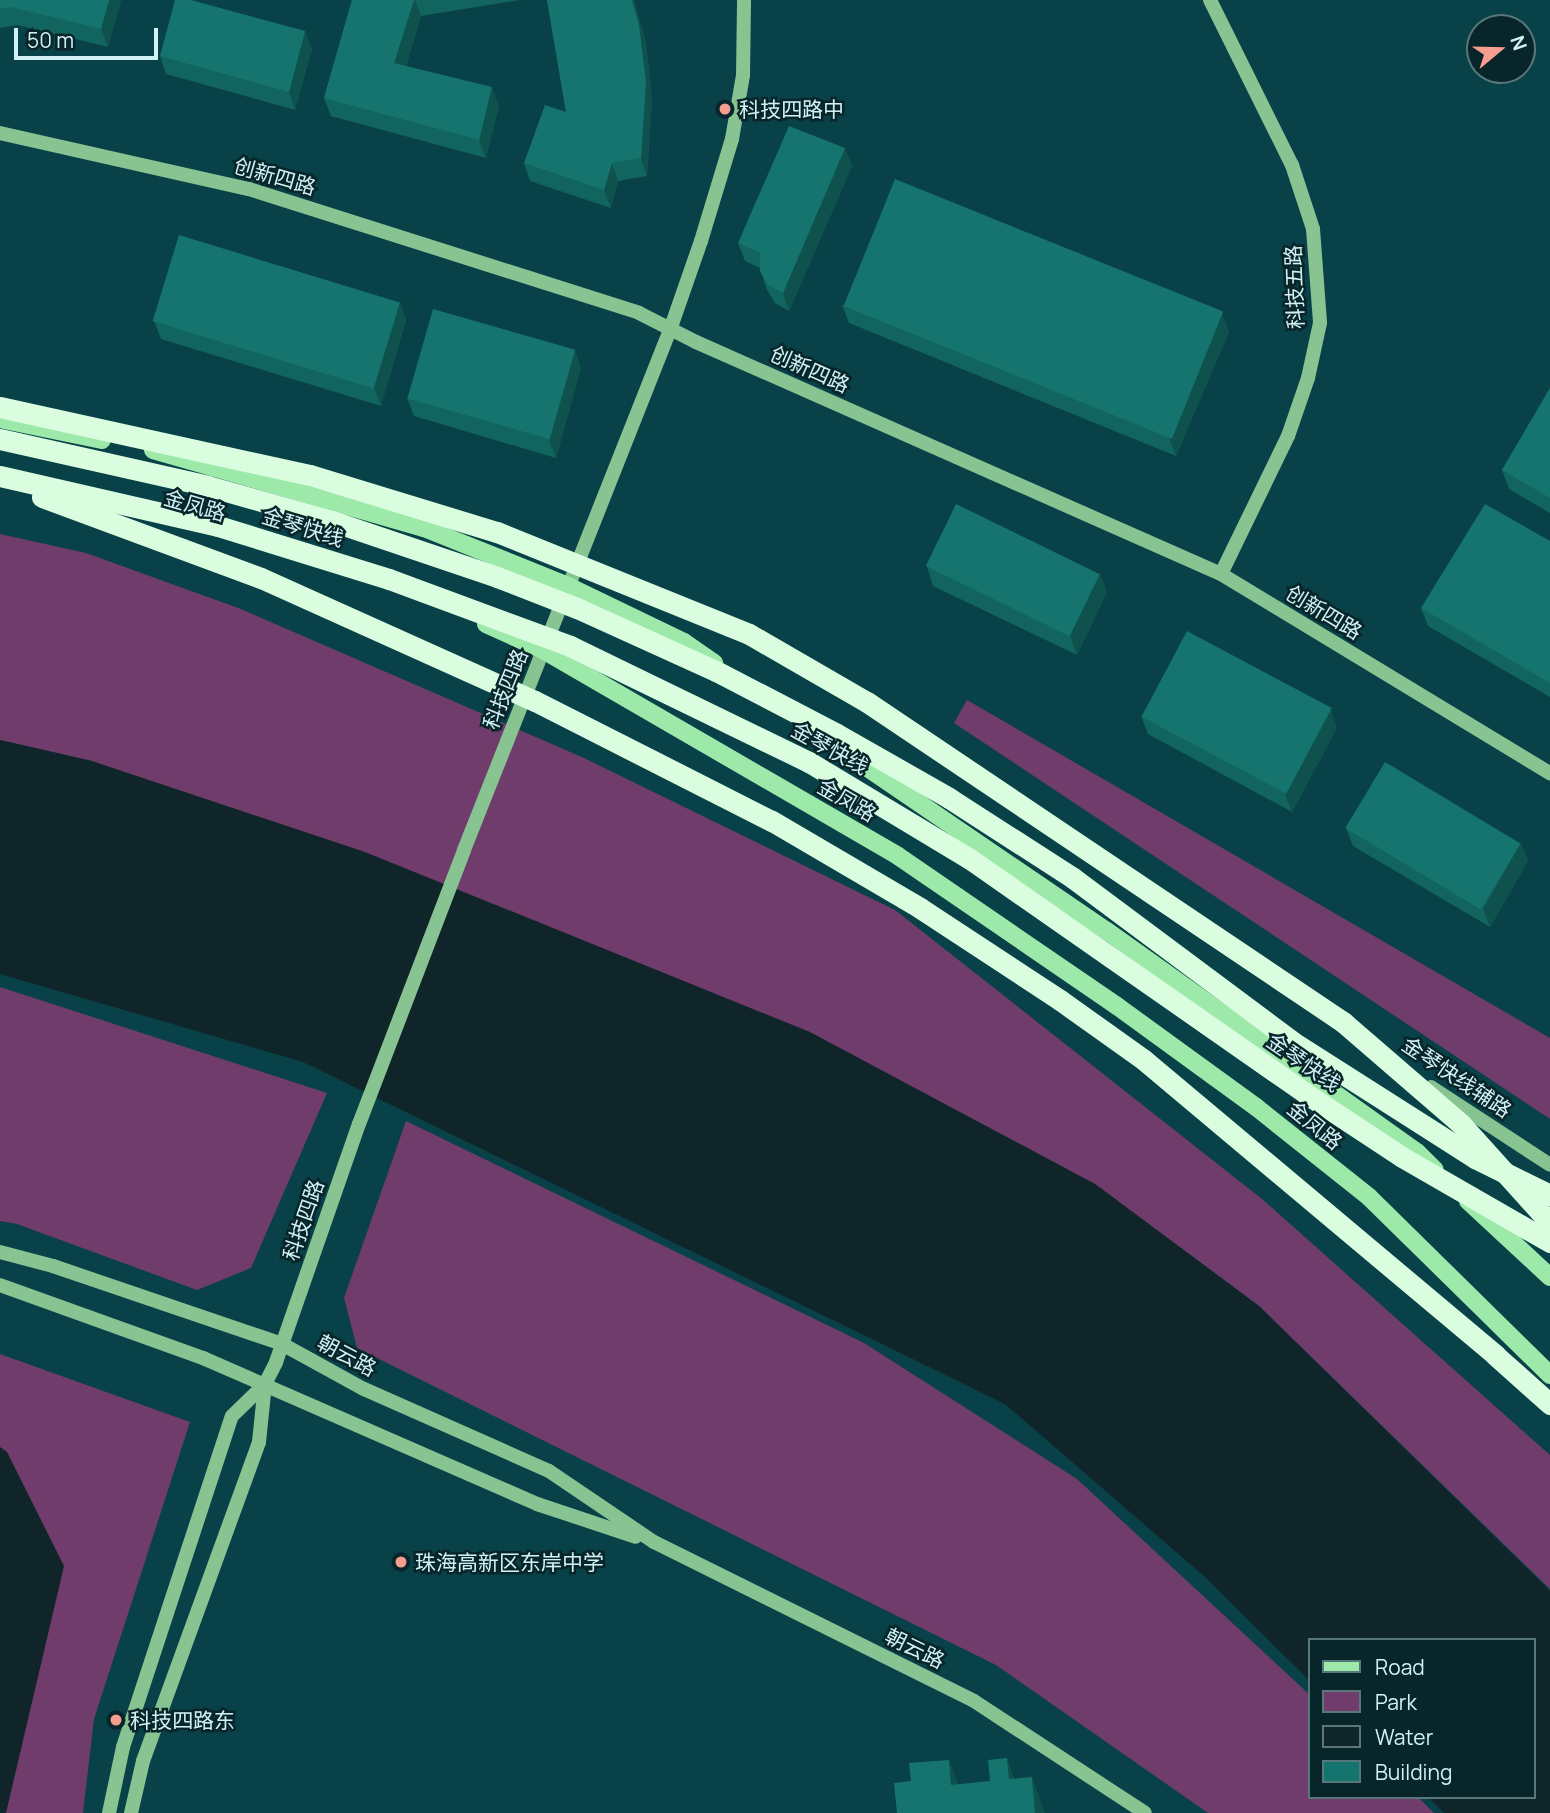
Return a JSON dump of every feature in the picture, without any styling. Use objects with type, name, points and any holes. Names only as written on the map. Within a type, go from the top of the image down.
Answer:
[{"type":"highway","points":[[0,407],[310,475],[497,532],[749,634],[867,702],[1343,1022],[1461,1124],[1550,1223]]},
{"type":"highway","name":"金琴快线","points":[[0,439],[208,486],[332,521],[543,594],[716,671],[837,734],[949,798],[1073,878],[1293,1042],[1475,1158],[1550,1195]]},
{"type":"highway","name":"金琴快线","points":[[0,475],[218,526],[389,579],[570,646],[809,762],[970,859],[1305,1094],[1402,1157],[1550,1242]]},
{"type":"highway","points":[[0,483],[261,578],[536,701],[772,821],[920,908],[1144,1060],[1550,1404]]},
{"type":"main road","name":"金凤路","points":[[0,419],[157,451],[424,528],[568,586],[684,642],[1107,931],[1417,1153],[1550,1278]]},
{"type":"main road","name":"金凤路","points":[[0,483],[145,514],[412,590],[542,650],[898,856],[1116,1006],[1256,1107],[1369,1197],[1550,1375]]},
{"type":"street","name":"科技四路","points":[[131,1813],[143,1761],[259,1442],[265,1384],[359,1124],[542,650],[670,330],[732,139],[743,75],[744,0]]},
{"type":"street","name":"科技五路","points":[[1210,0],[1292,165],[1312,229],[1320,323],[1308,379],[1288,436],[1221,574]]},
{"type":"street","name":"创新四路","points":[[0,133],[249,189],[639,313],[670,330],[1221,574],[1550,772]]},
{"type":"street","name":"金琴快线辅路","points":[[1343,1022],[1430,1087],[1550,1165]]},
{"type":"street","name":"朝云路","points":[[0,1252],[53,1266],[282,1343],[364,1389],[549,1471],[654,1542],[974,1701],[1145,1813]]},
{"type":"street","name":"朝云路","points":[[0,1285],[203,1358],[537,1504],[654,1542]]},
{"type":"street","name":"科技四路","points":[[109,1813],[123,1747],[232,1416],[265,1384]]},
{"type":"green space","points":[[0,534],[86,553],[241,609],[584,758],[895,910],[1262,1199],[1550,1455],[1550,1589],[1259,1306],[1095,1184],[92,761],[0,740]]},
{"type":"green space","points":[[967,700],[1550,1038],[1550,1119],[954,723]]},
{"type":"green space","points":[[0,987],[327,1093],[251,1268],[197,1290],[17,1224],[0,1221]]},
{"type":"green space","points":[[406,1121],[864,1343],[1077,1479],[1308,1693],[1308,1799],[1420,1799],[1434,1813],[1208,1813],[996,1665],[357,1348],[344,1298]]},
{"type":"green space","points":[[0,1354],[190,1422],[94,1719],[83,1813],[0,1813]]},
{"type":"water","points":[[0,740],[92,761],[365,852],[810,1032],[1095,1184],[1259,1306],[1550,1591],[1550,1813],[1444,1813],[1430,1799],[1536,1799],[1536,1638],[1308,1638],[1308,1679],[1205,1577],[1005,1404],[303,1062],[0,974]]},
{"type":"water","points":[[0,1447],[7,1452],[64,1566],[6,1813],[0,1813]]},
{"type":"building","points":[[0,0],[109,0],[101,29],[11,7],[0,9]]},
{"type":"building","points":[[175,0],[191,0],[305,31],[289,92],[160,56]]},
{"type":"building","points":[[352,0],[414,0],[394,63],[492,87],[479,140],[324,98]]},
{"type":"building","points":[[547,0],[632,0],[639,25],[646,82],[641,158],[612,163],[604,190],[524,163],[545,105],[566,112]]},
{"type":"building","points":[[789,126],[845,148],[783,293],[768,285],[760,271],[760,253],[738,243]]},
{"type":"building","points":[[895,179],[1223,312],[1172,439],[844,306]]},
{"type":"building","points":[[179,235],[400,303],[374,389],[153,321]]},
{"type":"building","points":[[433,309],[575,350],[550,439],[407,398]]},
{"type":"building","points":[[1550,388],[1550,498],[1502,470]]},
{"type":"building","points":[[956,504],[1100,574],[1070,636],[926,566]]},
{"type":"building","points":[[1485,504],[1550,541],[1550,683],[1421,608]]},
{"type":"building","points":[[1187,631],[1332,708],[1286,794],[1141,717]]},
{"type":"building","points":[[1385,762],[1520,843],[1481,909],[1345,828]]},
{"type":"building","points":[[1007,1758],[1009,1779],[1032,1777],[1035,1813],[897,1813],[894,1783],[911,1781],[909,1763],[949,1760],[951,1785],[990,1781],[988,1760]]},
{"type":"place","name":"科技四路中","points":[[725,109]]},
{"type":"place","name":"珠海高新区东岸中学","points":[[401,1562]]},
{"type":"place","name":"科技四路东","points":[[116,1720]]}]
